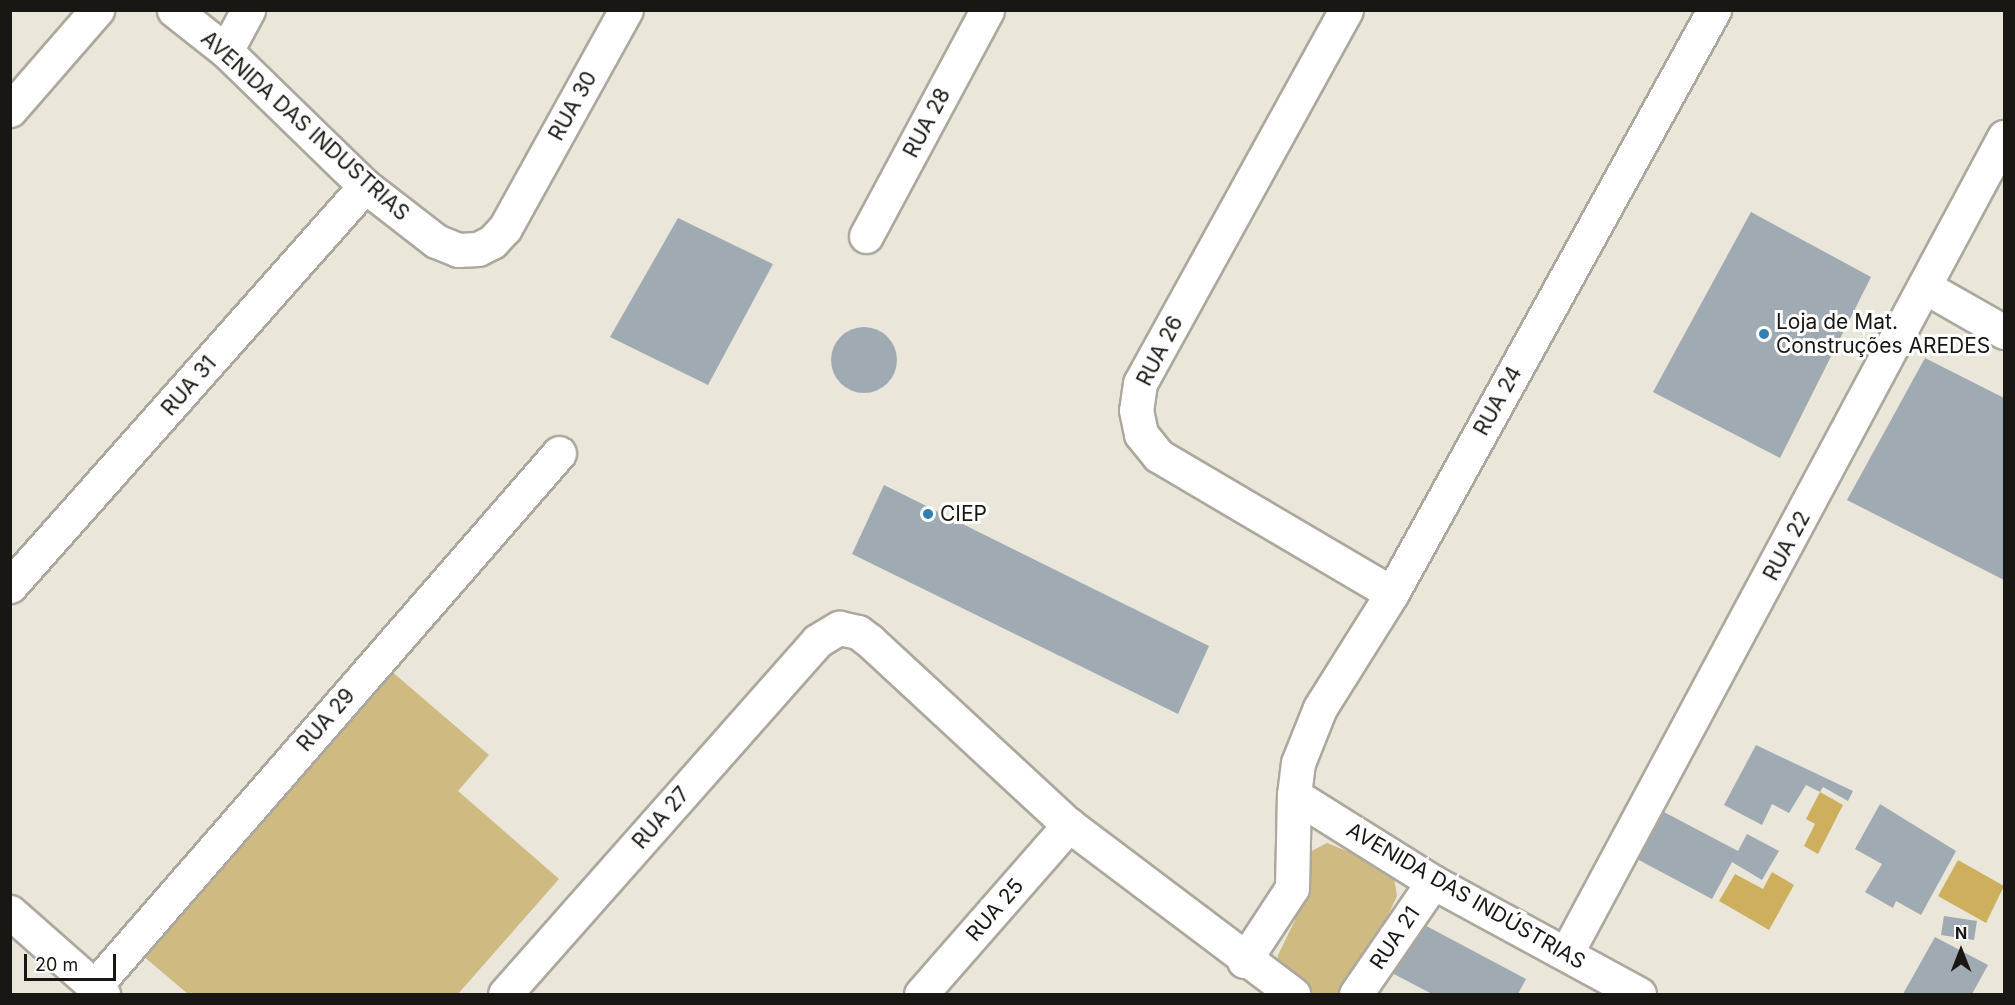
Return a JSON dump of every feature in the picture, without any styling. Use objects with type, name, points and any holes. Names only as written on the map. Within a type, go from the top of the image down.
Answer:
[{"type":"street","points":[[10,110],[97,10]]},
{"type":"street","name":"AVENIDA DAS INDUSTRIAS","points":[[174,10],[226,51],[365,186],[436,242],[458,250],[478,249],[492,242],[520,202]]},
{"type":"street","points":[[226,51],[248,10]]},
{"type":"street","name":"RUA 30","points":[[520,202],[626,10]]},
{"type":"street","name":"RUA 28","points":[[866,236],[987,10]]},
{"type":"street","name":"RUA 26","points":[[1346,10],[1140,383],[1136,410],[1141,434],[1159,456],[1392,593]]},
{"type":"street","name":"RUA 24","points":[[1244,960],[1292,888],[1294,795],[1298,763],[1309,729],[1392,593],[1714,10]]},
{"type":"street","name":"RUA 22","points":[[1567,952],[1927,288],[1994,187],[2004,137]]},
{"type":"street","name":"RUA 31","points":[[10,586],[365,186]]},
{"type":"street","points":[[1927,288],[2004,332]]},
{"type":"street","name":"RUA 29","points":[[98,991],[559,453]]},
{"type":"street","name":"RUA 27","points":[[505,994],[817,641],[839,628],[858,632],[1069,825]]},
{"type":"street","name":"AVENIDA DAS INDÚSTRIAS","points":[[1294,795],[1433,882],[1567,952],[1639,994]]},
{"type":"street","points":[[1069,825],[1244,960],[1293,994]]},
{"type":"street","name":"RUA 25","points":[[921,994],[1069,825]]},
{"type":"street","name":"RUA 21","points":[[1356,994],[1433,882]]},
{"type":"street","points":[[10,912],[98,991]]},
{"type":"shaded area","points":[[390,670],[489,755],[458,791],[559,879],[458,994],[188,994],[142,955]]},
{"type":"shaded area","points":[[1820,792],[1843,805],[1818,854],[1804,846],[1815,824],[1806,819]]},
{"type":"shaded area","points":[[1327,843],[1384,866],[1394,878],[1397,896],[1351,994],[1302,994],[1277,964],[1278,955],[1299,912],[1308,853]]},
{"type":"shaded area","points":[[1958,860],[2004,886],[1986,923],[1938,896]]},
{"type":"shaded area","points":[[1772,872],[1794,885],[1769,930],[1719,901],[1735,874],[1763,889]]},
{"type":"building","name":"Loja de Mat. Construções AREDES","points":[[1751,212],[1871,277],[1780,458],[1653,392]]},
{"type":"building","points":[[678,218],[773,264],[708,385],[610,337]]},
{"type":"building","points":[[864,327],[877,330],[887,337],[894,347],[897,360],[894,373],[887,383],[877,390],[864,393],[851,390],[841,383],[834,373],[831,360],[834,347],[841,337],[851,330]]},
{"type":"building","points":[[1925,358],[2004,398],[2004,580],[1847,500]]},
{"type":"building","points":[[884,485],[1209,646],[1178,714],[852,554]]},
{"type":"building","points":[[1756,745],[1853,791],[1848,801],[1823,787],[1820,792],[1806,785],[1789,813],[1772,804],[1762,825],[1724,805]]},
{"type":"building","points":[[1880,804],[1956,851],[1921,915],[1896,901],[1893,908],[1865,892],[1882,864],[1855,849]]},
{"type":"building","points":[[1662,811],[1738,851],[1747,834],[1779,851],[1762,880],[1732,862],[1712,899],[1637,859]]},
{"type":"building","points":[[1944,916],[1977,921],[1974,940],[1941,935]]},
{"type":"building","points":[[1417,921],[1526,979],[1518,994],[1432,994],[1390,972]]},
{"type":"building","points":[[1935,937],[1988,965],[1972,994],[1903,994]]},
{"type":"place","name":"Loja de Mat. Construções AREDES","points":[[1764,334]]},
{"type":"place","name":"CIEP","points":[[928,514]]}]
